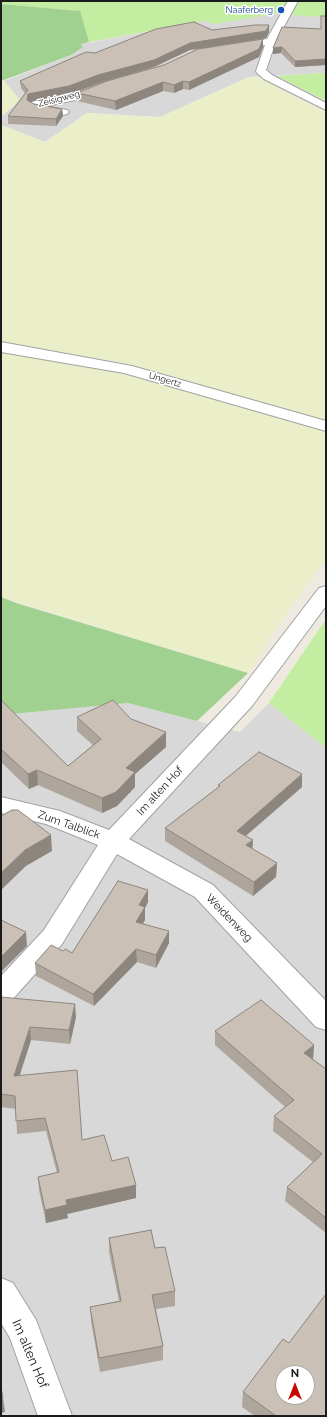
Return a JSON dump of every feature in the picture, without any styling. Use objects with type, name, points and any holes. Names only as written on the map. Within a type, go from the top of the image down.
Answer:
[{"type":"street","points":[[293,1],[271,41],[261,71],[268,77],[326,107]]},
{"type":"street","points":[[225,48],[271,41]]},
{"type":"street","name":"Zeisigweg","points":[[63,112],[36,107],[34,104],[72,98],[115,82]]},
{"type":"street","name":"Ungertz","points":[[1,346],[126,370],[326,426]]},
{"type":"street","name":"Im alten Hof","points":[[1,994],[53,937],[113,841],[244,701],[326,592]]},
{"type":"street","name":"Zum Talblick","points":[[1,805],[52,817],[113,841]]},
{"type":"street","name":"Weidenweg","points":[[113,841],[204,892],[326,1019]]},
{"type":"street","name":"Im alten Hof","points":[[1,1293],[24,1332],[55,1416]]},
{"type":"shaded area","points":[[282,13],[326,17],[326,73],[249,77],[160,117],[87,113],[45,142],[1,125],[1,117],[19,100],[4,81],[71,55],[82,44],[205,21],[213,24]]},
{"type":"shaded area","points":[[128,703],[240,732],[269,703],[326,748],[326,1416],[1,1416],[1,715]]},
{"type":"green space","points":[[1,1],[326,1],[326,17],[281,13],[213,24],[205,21],[89,42],[79,11],[1,4]]},
{"type":"green space","points":[[1,4],[80,11],[89,42],[82,44],[81,46],[83,47],[71,55],[1,81]]},
{"type":"green space","points":[[326,73],[326,101],[277,76]]},
{"type":"green space","points":[[249,77],[258,77],[326,113],[326,558],[272,634],[248,673],[1,597],[1,125],[45,142],[87,113],[160,117]]},
{"type":"green space","points":[[1,81],[4,81],[20,100],[1,117]]},
{"type":"green space","points":[[1,597],[16,603],[248,673],[197,721],[128,703],[1,715]]},
{"type":"green space","points":[[326,619],[326,748],[269,703]]},
{"type":"building","points":[[321,16],[326,16],[326,59],[295,61],[282,47],[273,48],[282,27],[321,29]]},
{"type":"building","points":[[194,22],[212,30],[255,25],[269,25],[266,31],[190,43],[154,60],[98,75],[69,86],[28,94],[27,100],[34,104],[62,109],[56,119],[8,116],[28,90],[20,81],[86,52],[95,53],[156,29]]},
{"type":"building","points":[[263,39],[259,49],[189,82],[183,81],[174,85],[163,82],[115,101],[77,93],[107,81],[164,65],[198,49]]},
{"type":"building","points":[[1,700],[68,766],[101,739],[77,717],[113,700],[131,719],[166,732],[126,768],[135,772],[116,792],[102,798],[37,770],[28,774],[1,749]]},
{"type":"building","points":[[259,752],[302,774],[237,831],[253,840],[246,845],[277,863],[254,882],[165,828],[220,786],[218,785]]},
{"type":"building","points":[[12,810],[18,810],[51,835],[25,850],[1,873],[1,816]]},
{"type":"building","points":[[118,881],[148,890],[139,905],[145,907],[136,922],[169,931],[156,955],[136,949],[93,994],[35,963],[51,945],[63,951],[65,949],[72,953]]},
{"type":"building","points":[[1,920],[26,932],[1,957]]},
{"type":"building","points":[[1,997],[75,1004],[69,1030],[30,1027],[14,1076],[77,1070],[82,1140],[104,1135],[112,1161],[128,1157],[136,1185],[66,1200],[67,1205],[45,1210],[38,1177],[59,1172],[45,1118],[16,1121],[15,1096],[1,1094]]},
{"type":"building","points":[[261,1000],[314,1045],[304,1053],[326,1069],[326,1218],[287,1187],[322,1154],[274,1116],[294,1100],[215,1031]]},
{"type":"building","points":[[151,1230],[155,1248],[165,1247],[175,1291],[152,1295],[163,1346],[99,1358],[90,1307],[121,1301],[109,1238]]},
{"type":"building","points":[[326,1294],[326,1416],[276,1416],[243,1392],[283,1339],[289,1343]]},
{"type":"building","points":[[1,1387],[3,1398],[1,1399]]},
{"type":"place","name":"Naaferberg","points":[[281,10]]}]
